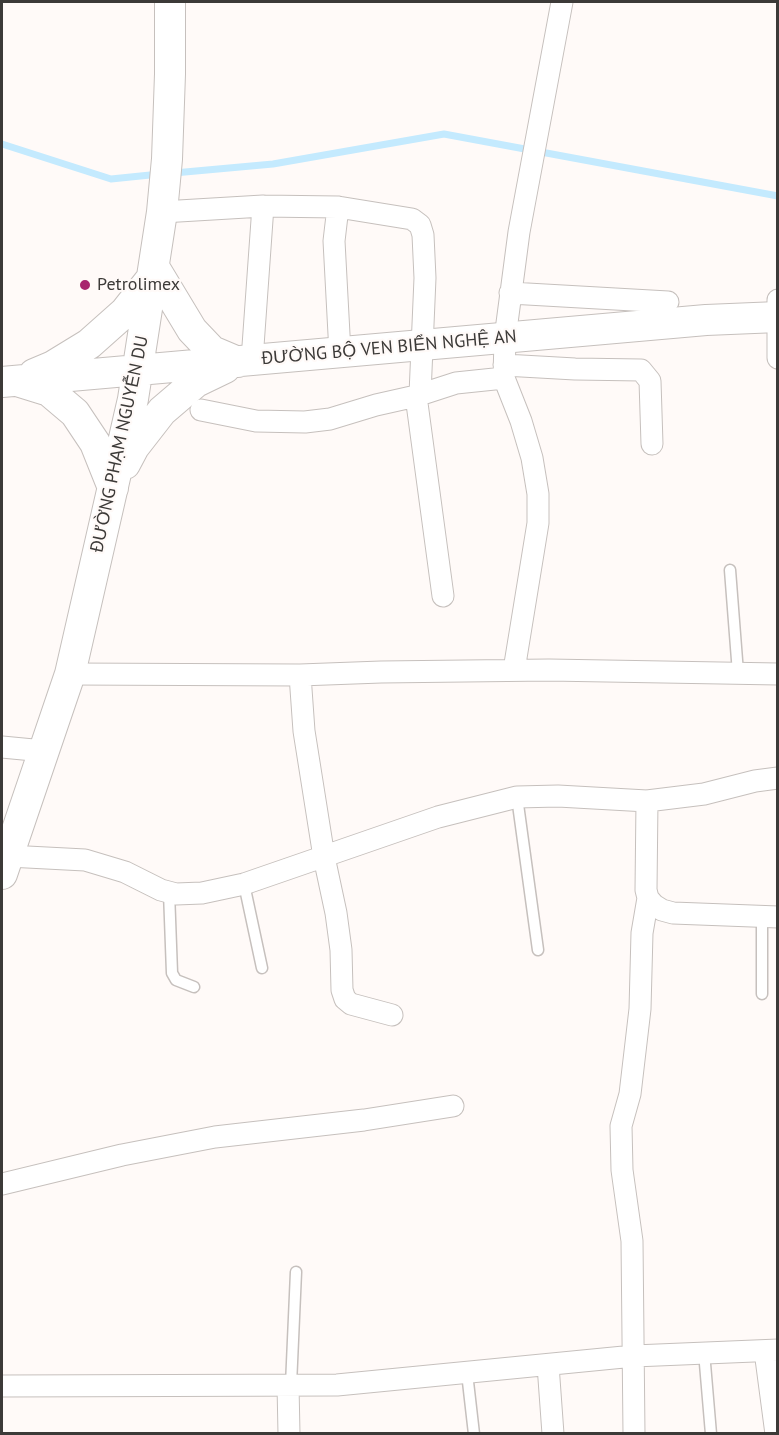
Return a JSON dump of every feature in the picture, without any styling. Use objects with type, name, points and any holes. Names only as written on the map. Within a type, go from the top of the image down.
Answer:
[{"type":"main road","name":"ĐƯỜNG PHẠM NGUYỄN DU","points":[[5,865],[70,674],[133,399],[153,272],[167,159],[170,2]]},
{"type":"main road","points":[[9,382],[53,366],[89,344],[125,312],[153,272],[192,330],[212,351],[245,361]]},
{"type":"main road","name":"ĐƯỜNG BỘ VEN BIỂN NGHỆ AN","points":[[9,382],[422,345],[505,361],[706,320],[777,311]]},
{"type":"main road","points":[[113,488],[134,447],[162,411],[196,382],[245,361]]},
{"type":"main road","points":[[9,382],[49,391],[75,412],[95,443],[113,488]]},
{"type":"street","points":[[514,670],[537,532],[538,494],[532,458],[505,361],[510,293],[519,232],[562,2]]},
{"type":"street","points":[[163,201],[338,207],[412,219],[420,225],[423,235],[425,278],[418,395],[442,596]]},
{"type":"street","points":[[245,361],[263,206]]},
{"type":"street","points":[[338,207],[334,241],[340,353]]},
{"type":"street","points":[[510,293],[668,302]]},
{"type":"street","points":[[777,311],[777,358]]},
{"type":"street","points":[[201,410],[256,421],[305,422],[330,419],[418,395],[456,383],[505,361],[575,369],[641,370],[650,381],[652,444]]},
{"type":"street","points":[[70,674],[300,675],[514,670],[777,674]]},
{"type":"street","points":[[300,675],[304,731],[341,950],[342,990],[345,999],[351,1004],[392,1015]]},
{"type":"street","points":[[2,747],[44,751]]},
{"type":"street","points":[[5,865],[85,860],[125,872],[176,894],[202,893],[244,885],[438,817],[517,797],[558,796],[646,801],[704,794],[777,778]]},
{"type":"street","points":[[634,1434],[632,1241],[622,1170],[621,1126],[630,1094],[640,1009],[642,933],[648,898],[646,890],[646,801]]},
{"type":"street","points":[[648,898],[662,910],[673,913],[770,917]]},
{"type":"street","points":[[2,1184],[122,1155],[215,1137],[364,1120],[453,1106]]},
{"type":"street","points":[[2,1386],[337,1385],[634,1356],[771,1350],[776,1434]]},
{"type":"street","points":[[548,1365],[553,1434]]},
{"type":"street","points":[[289,1385],[289,1434]]},
{"type":"lane","points":[[730,570],[738,674]]},
{"type":"lane","points":[[517,797],[538,950]]},
{"type":"lane","points":[[244,885],[262,968]]},
{"type":"lane","points":[[169,892],[172,973],[176,980],[194,987]]},
{"type":"lane","points":[[762,994],[770,917]]},
{"type":"lane","points":[[289,1385],[296,1272]]},
{"type":"lane","points":[[704,1352],[711,1412],[711,1434]]},
{"type":"lane","points":[[467,1373],[474,1434]]},
{"type":"waterway","points":[[174,173],[273,164],[444,134],[778,196]]},
{"type":"waterway","points":[[2,144],[111,179],[160,174]]},
{"type":"place","name":"Petrolimex","points":[[85,285]]}]
